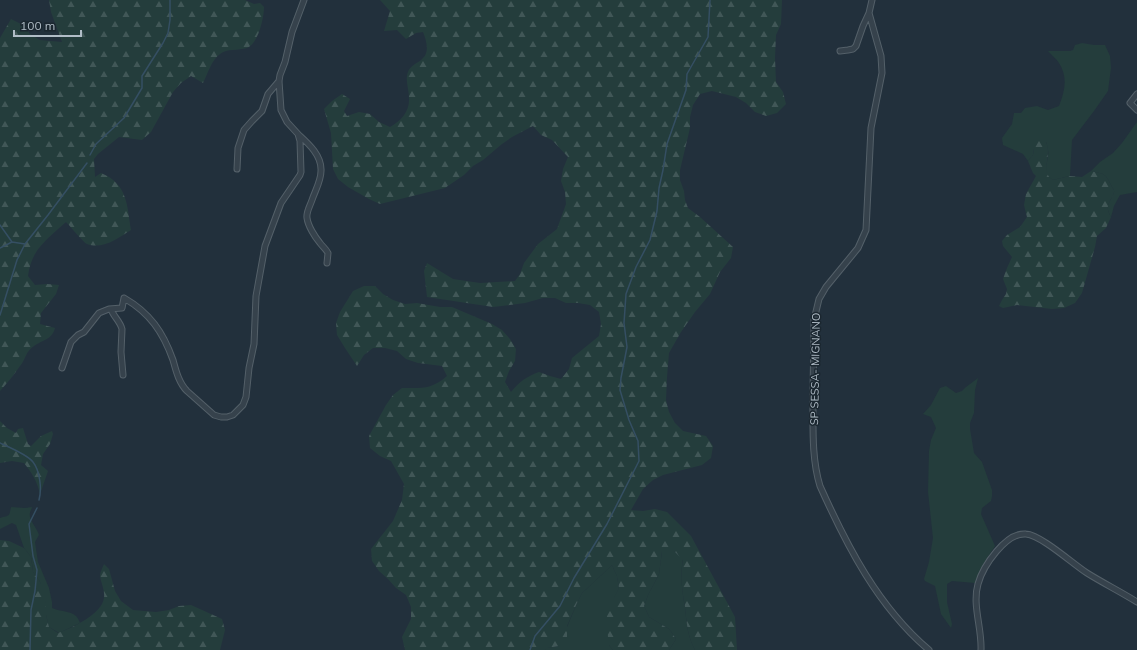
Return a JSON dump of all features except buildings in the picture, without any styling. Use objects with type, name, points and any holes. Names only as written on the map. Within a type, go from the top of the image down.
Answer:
[{"type":"street","points":[[304,0],[292,32],[285,62],[280,75],[281,110],[287,122],[311,146],[320,163],[322,170],[309,209],[307,220],[319,242],[327,250],[327,264]]},
{"type":"street","name":"SP SESSA- MIGNANO","points":[[872,0],[869,13],[881,56],[882,72],[871,128],[866,230],[858,248],[826,287],[816,308],[814,320],[813,410],[815,462],[817,477],[824,496],[864,574],[893,613],[918,641],[929,650]]},
{"type":"street","points":[[840,51],[853,49],[856,46],[869,13]]},
{"type":"street","points":[[237,169],[238,148],[244,130],[262,111],[268,94],[279,81]]},
{"type":"street","points":[[1137,94],[1130,103],[1137,110]]},
{"type":"street","points":[[62,368],[72,340],[84,332],[102,311],[122,308],[124,298],[153,321],[164,337],[183,388],[214,415],[223,418],[237,412],[243,405],[246,397],[249,368],[255,340],[256,296],[265,246],[281,203],[301,172],[301,145],[298,134]]},
{"type":"street","points":[[111,309],[115,318],[122,325],[121,352],[123,375]]},
{"type":"street","points":[[981,650],[981,637],[976,601],[978,584],[988,563],[1002,545],[1012,537],[1018,535],[1025,534],[1038,538],[1088,573],[1137,602]]},
{"type":"green space","points":[[49,0],[245,0],[254,4],[260,3],[264,7],[260,30],[251,46],[244,49],[229,50],[220,54],[212,64],[203,83],[191,76],[181,83],[173,92],[151,132],[142,140],[119,137],[94,159],[95,177],[101,173],[110,178],[117,183],[125,197],[131,230],[116,240],[105,244],[93,245],[85,243],[66,222],[41,246],[32,259],[28,276],[35,285],[59,285],[56,294],[41,313],[40,324],[55,328],[54,332],[29,351],[18,369],[0,391],[0,38],[11,19],[23,25],[30,34],[40,40],[62,42],[51,12]]},
{"type":"green space","points":[[380,0],[782,0],[781,24],[776,35],[775,58],[776,82],[783,92],[786,104],[777,113],[766,116],[755,112],[746,103],[736,97],[712,91],[700,94],[693,105],[690,117],[690,128],[680,170],[680,180],[688,208],[733,247],[731,258],[720,272],[710,294],[681,332],[669,353],[666,400],[669,412],[675,423],[683,431],[706,436],[713,446],[711,458],[702,465],[663,475],[653,480],[643,489],[631,510],[643,511],[655,509],[667,512],[691,536],[735,617],[737,650],[695,650],[690,639],[683,595],[683,560],[674,551],[662,551],[659,574],[644,606],[649,617],[669,629],[676,639],[669,650],[613,650],[609,645],[606,621],[608,610],[619,588],[617,576],[612,565],[582,593],[567,626],[567,638],[559,646],[547,648],[545,650],[405,650],[402,637],[411,619],[411,607],[406,595],[396,588],[379,571],[372,561],[371,549],[393,521],[402,500],[404,484],[391,461],[380,456],[370,448],[369,436],[386,405],[393,395],[402,388],[420,388],[431,386],[447,376],[442,366],[418,363],[406,359],[397,351],[385,348],[373,348],[364,355],[357,366],[337,335],[336,323],[340,312],[353,291],[364,286],[375,286],[383,294],[393,300],[405,304],[417,303],[440,307],[452,307],[492,324],[502,330],[516,349],[515,361],[505,382],[511,392],[524,380],[539,372],[561,379],[569,369],[572,358],[599,336],[601,324],[599,312],[590,305],[566,303],[555,298],[543,298],[525,303],[493,307],[427,297],[424,271],[427,263],[453,279],[480,283],[515,281],[520,274],[524,263],[538,244],[557,229],[566,204],[565,192],[561,181],[563,169],[568,157],[552,140],[541,135],[533,126],[502,144],[483,160],[473,166],[464,175],[445,188],[380,204],[348,187],[338,179],[333,169],[331,133],[324,109],[342,94],[350,99],[344,111],[347,116],[359,112],[370,114],[379,122],[390,127],[401,119],[408,107],[408,72],[411,67],[423,58],[427,49],[423,32],[416,33],[406,39],[397,30],[384,31],[390,11]]},
{"type":"green space","points":[[1082,43],[1105,45],[1110,56],[1111,68],[1108,91],[1072,140],[1070,176],[1053,180],[1047,175],[1046,172],[1048,152],[1046,142],[1034,149],[1033,155],[1028,161],[1023,154],[1003,145],[1002,138],[1012,124],[1014,113],[1021,113],[1025,108],[1037,106],[1048,110],[1059,106],[1065,84],[1064,74],[1058,61],[1048,51],[1070,51],[1073,50],[1075,45]]},
{"type":"green space","points":[[1137,122],[1137,192],[1120,195],[1114,206],[1111,217],[1108,205],[1114,190],[1105,176],[1091,171],[1100,162],[1113,153]]},
{"type":"green space","points":[[1042,137],[1048,149],[1046,166],[1047,171],[1053,180],[1070,176],[1082,177],[1091,171],[1101,174],[1107,178],[1114,190],[1108,205],[1111,217],[1106,228],[1097,236],[1082,293],[1075,303],[1064,308],[1052,309],[1017,305],[1003,308],[999,306],[1006,294],[1007,289],[1003,279],[1012,257],[1003,246],[1002,241],[1007,235],[1020,227],[1027,217],[1024,205],[1026,194],[1036,176],[1033,173],[1028,161],[1033,155],[1036,138]]},
{"type":"green space","points":[[978,378],[975,390],[974,413],[970,423],[970,429],[974,453],[982,462],[992,490],[991,501],[982,508],[981,514],[995,546],[982,566],[975,583],[952,581],[947,584],[947,602],[952,624],[951,628],[941,614],[935,586],[924,579],[929,562],[933,538],[928,492],[929,451],[931,440],[936,428],[931,417],[923,414],[931,405],[940,388],[946,386],[956,393],[962,391]]},
{"type":"green space","points":[[0,421],[7,428],[16,433],[18,429],[23,428],[28,444],[31,446],[41,436],[52,431],[53,434],[50,444],[43,454],[41,465],[48,471],[40,494],[34,477],[24,463],[12,461],[0,463]]},
{"type":"green space","points":[[11,507],[32,507],[30,518],[39,535],[35,542],[38,562],[49,588],[52,608],[72,613],[80,623],[59,633],[49,627],[46,615],[46,604],[40,582],[33,572],[31,557],[24,548],[16,525],[12,523],[0,529],[0,518],[10,513]]},
{"type":"green space","points":[[0,540],[9,541],[24,548],[31,557],[33,572],[45,592],[46,615],[49,627],[58,633],[86,620],[98,610],[102,604],[104,595],[100,576],[104,564],[109,569],[115,591],[121,601],[133,610],[156,612],[169,610],[179,606],[191,605],[222,619],[225,630],[220,650],[0,650]]},
{"type":"green space","points":[[662,551],[674,551],[683,559],[683,595],[690,639],[695,650],[669,650],[676,639],[669,629],[649,617],[644,606],[659,574]]},
{"type":"green space","points":[[612,565],[617,576],[619,588],[614,599],[609,645],[613,650],[545,650],[546,648],[559,646],[582,593]]},
{"type":"waterway","points":[[90,155],[96,144],[124,118],[142,88],[142,76],[168,33],[170,20],[170,0]]},
{"type":"waterway","points":[[530,650],[535,636],[560,606],[574,578],[607,524],[639,461],[638,441],[629,420],[620,390],[627,347],[624,323],[626,294],[636,267],[650,240],[657,211],[659,188],[667,144],[686,90],[687,74],[708,37],[710,0]]},
{"type":"waterway","points":[[0,315],[17,260],[25,244],[87,163]]},
{"type":"waterway","points":[[0,225],[12,242]]},
{"type":"waterway","points":[[0,248],[12,242],[25,244]]},
{"type":"waterway","points":[[0,443],[31,459],[40,480],[39,500]]},
{"type":"waterway","points":[[30,650],[31,610],[37,570],[33,556],[29,524],[37,508]]}]
